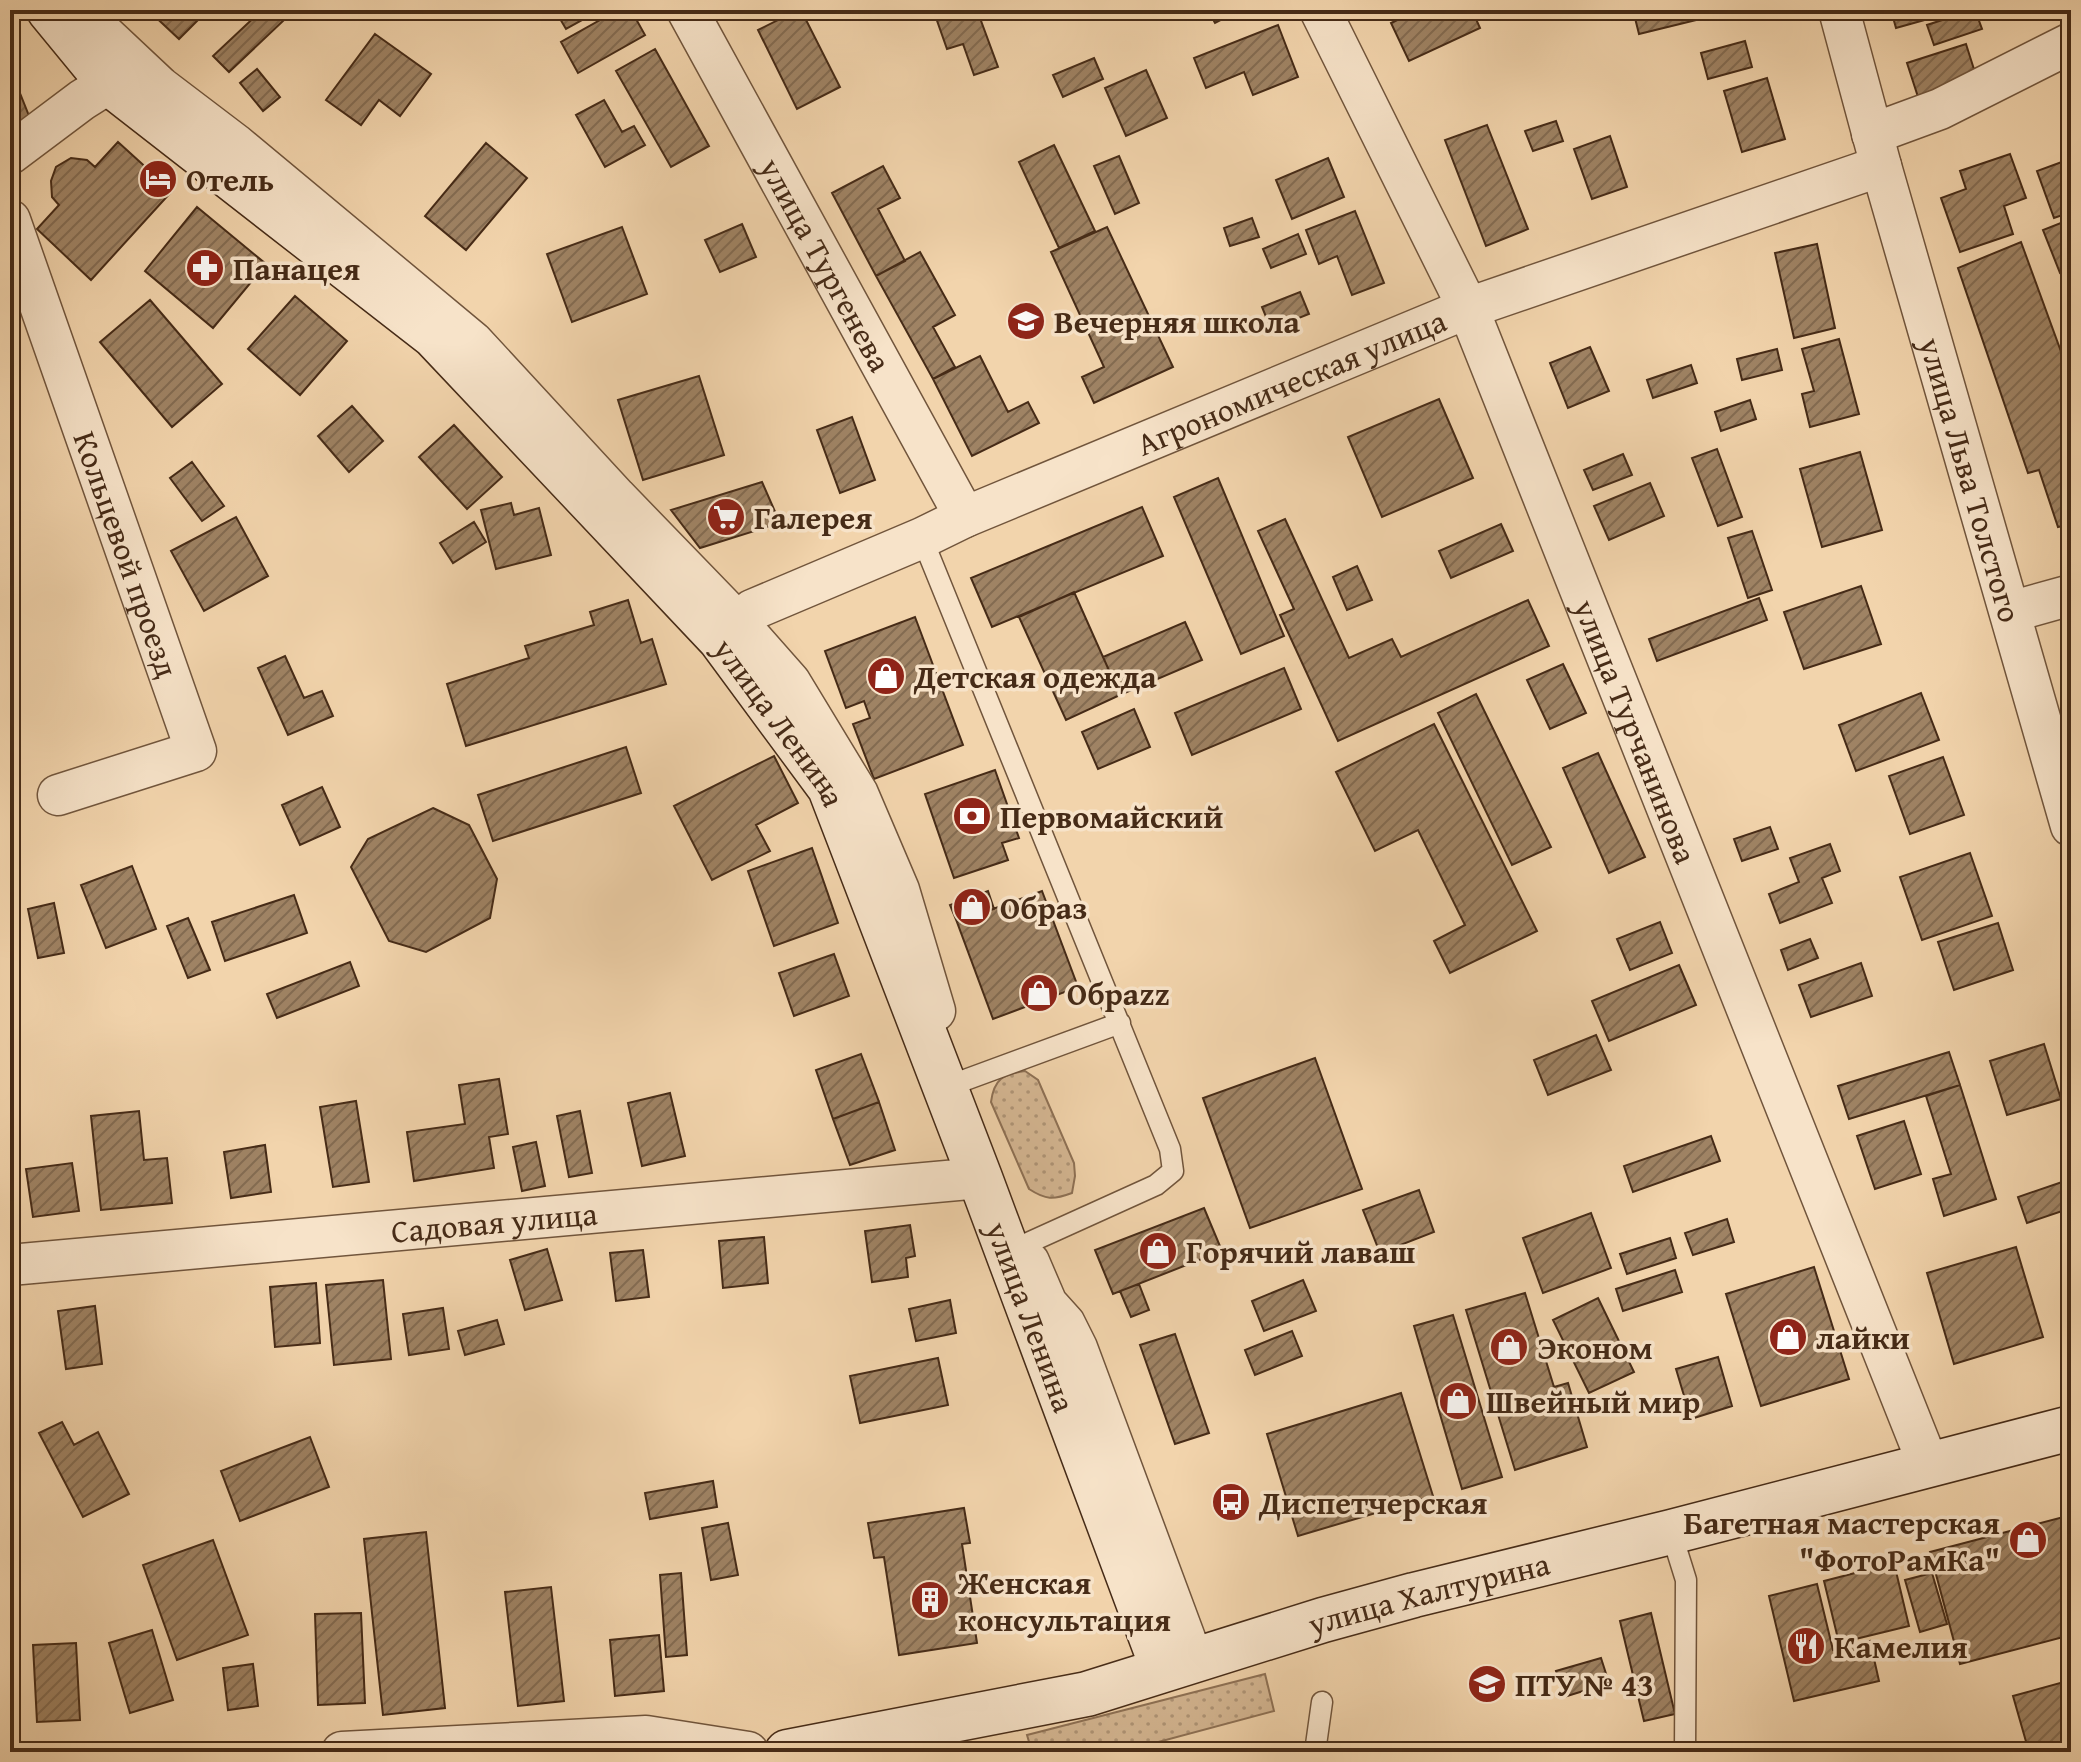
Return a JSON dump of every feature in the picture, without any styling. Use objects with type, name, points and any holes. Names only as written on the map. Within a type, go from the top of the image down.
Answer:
[{"type":"street","name":"улица Ленина","points":[[49,10],[109,83],[434,336],[729,631],[830,788],[951,1085],[980,1178],[1015,1249],[1178,1664]]},
{"type":"street","points":[[78,10],[160,87],[235,144],[473,342],[616,497],[729,631]]},
{"type":"street","name":"улица Тургенева","points":[[687,10],[965,517]]},
{"type":"street","name":"улица Турчанинова","points":[[1320,10],[1468,308],[1928,1464]]},
{"type":"street","name":"улица Льва Толстого","points":[[1839,10],[1876,150],[2071,826]]},
{"type":"street","points":[[1876,150],[1940,109],[2071,43]]},
{"type":"street","points":[[10,154],[109,83]]},
{"type":"street","name":"Агрономическая улица","points":[[729,631],[752,610],[965,517],[1468,308],[1876,150]]},
{"type":"street","name":"Кольцевой проезд","points":[[10,220],[196,751],[58,795]]},
{"type":"street","points":[[2010,612],[2071,595]]},
{"type":"street","points":[[951,1085],[1015,1249]]},
{"type":"street","name":"Садовая улица","points":[[10,1265],[980,1178]]},
{"type":"street","name":"улица Халтурина","points":[[787,1752],[1087,1694],[1323,1620],[1414,1595],[2071,1428]]},
{"type":"street","points":[[342,1752],[646,1736],[748,1752]]},
{"type":"lane","points":[[922,538],[1170,1149],[1173,1171],[1156,1185],[1015,1249]]},
{"type":"lane","points":[[951,1085],[1120,1023]]},
{"type":"lane","points":[[1671,1532],[1686,1580],[1685,1752]]},
{"type":"lane","points":[[1315,1752],[1322,1702]]},
{"type":"shaded area","points":[[1025,1071],[1038,1080],[1074,1163],[1072,1193],[1060,1197],[1050,1198],[1029,1189],[991,1102],[994,1088],[1001,1079]]},
{"type":"shaded area","points":[[1265,1674],[1274,1711],[1121,1752],[1032,1752],[1027,1735]]},
{"type":"building","points":[[148,10],[208,10],[179,39]]},
{"type":"building","points":[[262,10],[273,10],[283,21],[229,72],[213,56]]},
{"type":"building","points":[[593,10],[595,13],[566,29],[556,12]]},
{"type":"building","points":[[618,10],[631,10],[645,35],[578,73],[561,42]]},
{"type":"building","points":[[801,10],[840,87],[797,109],[758,30]]},
{"type":"building","points":[[977,10],[998,67],[974,75],[963,44],[947,49],[934,12]]},
{"type":"building","points":[[1208,10],[1240,10],[1215,23]]},
{"type":"building","points":[[1418,10],[1472,10],[1480,28],[1409,61],[1391,23]]},
{"type":"building","points":[[1633,10],[1737,10],[1639,34]]},
{"type":"building","points":[[1891,10],[1925,10],[1928,19],[1896,28]]},
{"type":"building","points":[[1975,10],[1982,29],[1934,45],[1927,25]]},
{"type":"building","points":[[1278,25],[1298,77],[1253,95],[1244,72],[1206,88],[1194,58]]},
{"type":"building","points":[[375,34],[431,74],[400,116],[379,100],[361,125],[326,100]]},
{"type":"building","points":[[1745,41],[1752,67],[1708,79],[1701,53]]},
{"type":"building","points":[[1966,44],[1978,82],[1919,100],[1907,63]]},
{"type":"building","points":[[655,49],[709,146],[671,167],[616,71]]},
{"type":"building","points":[[1094,58],[1103,79],[1063,97],[1053,75]]},
{"type":"building","points":[[10,68],[33,126],[10,135]]},
{"type":"building","points":[[257,69],[280,97],[263,111],[240,83]]},
{"type":"building","points":[[1146,70],[1167,118],[1126,136],[1105,88]]},
{"type":"building","points":[[1767,78],[1785,139],[1742,152],[1724,91]]},
{"type":"building","points":[[604,100],[622,132],[634,126],[645,145],[605,167],[576,115]]},
{"type":"building","points":[[1556,121],[1563,141],[1533,151],[1525,131]]},
{"type":"building","points":[[1487,125],[1528,229],[1486,246],[1445,140]]},
{"type":"building","points":[[1610,136],[1627,187],[1592,199],[1574,149]]},
{"type":"building","points":[[118,142],[172,191],[91,280],[37,229],[59,205],[52,197],[51,181],[56,167],[71,158],[87,160],[95,167]]},
{"type":"building","points":[[486,143],[527,178],[466,250],[425,216]]},
{"type":"building","points":[[1054,145],[1095,231],[1059,248],[1019,162]]},
{"type":"building","points":[[2010,154],[2026,198],[2004,206],[2013,234],[1960,252],[1941,198],[1966,189],[1960,171]]},
{"type":"building","points":[[1119,156],[1139,203],[1115,214],[1094,166]]},
{"type":"building","points":[[1328,158],[1344,197],[1292,219],[1276,180]]},
{"type":"building","points":[[2070,159],[2071,212],[2054,218],[2037,171]]},
{"type":"building","points":[[883,166],[900,198],[878,209],[905,261],[876,276],[832,193]]},
{"type":"building","name":"Панацея","points":[[197,207],[266,264],[213,328],[145,271]]},
{"type":"building","points":[[1355,211],[1384,283],[1352,295],[1337,256],[1319,264],[1306,230]]},
{"type":"building","points":[[1252,218],[1259,237],[1230,246],[1224,228]]},
{"type":"building","points":[[2071,219],[2071,269],[2060,273],[2043,230]]},
{"type":"building","points":[[742,224],[756,257],[720,272],[705,240]]},
{"type":"building","points":[[622,227],[647,294],[572,322],[547,254]]},
{"type":"building","points":[[1107,227],[1173,367],[1094,403],[1082,377],[1104,367],[1051,252]]},
{"type":"building","points":[[1298,234],[1306,254],[1271,268],[1263,249]]},
{"type":"building","points":[[2021,242],[2071,379],[2071,524],[2058,527],[2039,470],[2028,473],[1958,268]]},
{"type":"building","points":[[1817,244],[1835,328],[1794,338],[1775,253]]},
{"type":"building","points":[[920,252],[955,315],[933,327],[955,367],[933,379],[876,276]]},
{"type":"building","points":[[1300,292],[1309,314],[1271,329],[1262,307]]},
{"type":"building","points":[[295,296],[347,341],[300,395],[248,349]]},
{"type":"building","points":[[150,300],[222,384],[172,427],[100,342]]},
{"type":"building","points":[[1839,339],[1859,414],[1810,427],[1802,394],[1814,391],[1802,349]]},
{"type":"building","points":[[1590,347],[1609,391],[1568,408],[1550,363]]},
{"type":"building","points":[[1777,349],[1782,370],[1742,380],[1737,359]]},
{"type":"building","points":[[980,356],[1008,412],[1028,402],[1039,423],[972,456],[933,379]]},
{"type":"building","points":[[1691,365],[1697,383],[1653,398],[1647,380]]},
{"type":"building","points":[[699,376],[724,455],[643,480],[618,400]]},
{"type":"building","points":[[1439,399],[1473,478],[1382,517],[1348,437]]},
{"type":"building","points":[[1750,400],[1756,419],[1721,431],[1715,412]]},
{"type":"building","points":[[352,406],[383,441],[349,472],[318,436]]},
{"type":"building","points":[[852,417],[875,480],[840,493],[817,430]]},
{"type":"building","points":[[454,425],[502,477],[467,509],[419,457]]},
{"type":"building","points":[[1717,449],[1742,517],[1718,526],[1692,458]]},
{"type":"building","points":[[1860,452],[1882,530],[1822,547],[1800,469]]},
{"type":"building","points":[[1623,454],[1632,475],[1593,490],[1584,470]]},
{"type":"building","points":[[192,462],[224,506],[202,521],[170,478]]},
{"type":"building","points":[[1218,478],[1284,636],[1241,654],[1174,497]]},
{"type":"building","name":"Галерея","points":[[762,482],[780,523],[700,548],[671,510]]},
{"type":"building","points":[[1650,483],[1664,516],[1609,540],[1594,506]]},
{"type":"building","points":[[511,503],[514,515],[539,508],[551,555],[496,569],[481,510]]},
{"type":"building","points":[[1142,507],[1163,556],[992,627],[971,578]]},
{"type":"building","points":[[236,517],[268,576],[204,611],[171,551]]},
{"type":"building","points":[[1285,519],[1349,658],[1392,639],[1401,657],[1528,600],[1549,646],[1338,741],[1280,615],[1294,609],[1258,531]]},
{"type":"building","points":[[474,522],[486,542],[453,563],[440,543]]},
{"type":"building","points":[[1501,524],[1513,551],[1451,578],[1439,551]]},
{"type":"building","points":[[1752,531],[1772,590],[1748,598],[1728,538]]},
{"type":"building","points":[[1357,566],[1372,600],[1347,610],[1333,577]]},
{"type":"building","points":[[1861,586],[1881,644],[1804,669],[1784,612]]},
{"type":"building","points":[[1074,592],[1120,695],[1066,720],[1019,617]]},
{"type":"building","points":[[1759,598],[1767,620],[1657,661],[1649,639]]},
{"type":"building","points":[[628,600],[641,643],[652,639],[666,684],[466,746],[447,684],[529,658],[525,646],[594,625],[590,612]]},
{"type":"building","name":"Детская одежда","points":[[915,617],[963,745],[874,779],[853,724],[870,718],[864,701],[846,708],[825,651]]},
{"type":"building","points":[[1185,622],[1202,660],[1120,695],[1103,657]]},
{"type":"building","points":[[285,656],[304,698],[322,691],[333,716],[288,735],[258,668]]},
{"type":"building","points":[[1563,664],[1586,713],[1550,729],[1527,680]]},
{"type":"building","points":[[1284,668],[1301,709],[1192,755],[1175,713]]},
{"type":"building","points":[[1921,693],[1939,740],[1856,771],[1839,725]]},
{"type":"building","points":[[1476,694],[1551,847],[1512,865],[1438,713]]},
{"type":"building","points":[[1134,709],[1150,747],[1098,769],[1082,732]]},
{"type":"building","points":[[1434,724],[1537,931],[1450,973],[1434,941],[1465,925],[1418,830],[1375,851],[1336,772]]},
{"type":"building","points":[[626,747],[641,793],[493,841],[478,795]]},
{"type":"building","points":[[1598,753],[1645,857],[1609,873],[1563,768]]},
{"type":"building","points":[[774,756],[798,803],[756,825],[770,851],[712,880],[674,806]]},
{"type":"building","points":[[1943,757],[1964,815],[1910,834],[1889,776]]},
{"type":"building","name":"Первомайский","points":[[995,770],[1019,838],[1002,843],[1008,860],[954,878],[925,794]]},
{"type":"building","points":[[322,787],[340,827],[300,845],[282,805]]},
{"type":"building","points":[[433,808],[469,825],[497,879],[490,918],[426,952],[389,941],[351,867],[368,839]]},
{"type":"building","points":[[1770,827],[1778,849],[1742,861],[1734,839]]},
{"type":"building","points":[[1830,844],[1840,871],[1822,878],[1832,903],[1780,923],[1769,894],[1799,882],[1790,858]]},
{"type":"building","points":[[812,848],[838,923],[774,946],[748,871]]},
{"type":"building","points":[[1970,853],[1992,916],[1922,940],[1900,877]]},
{"type":"building","points":[[132,866],[156,929],[106,948],[81,885]]},
{"type":"building","name":"Образ","points":[[988,891],[994,909],[957,922],[950,905]]},
{"type":"building","points":[[1042,891],[1078,987],[993,1019],[957,922]]},
{"type":"building","points":[[294,895],[307,933],[225,961],[212,922]]},
{"type":"building","points":[[54,903],[64,953],[38,958],[28,909]]},
{"type":"building","points":[[188,918],[210,970],[188,978],[167,926]]},
{"type":"building","points":[[1660,922],[1672,953],[1630,970],[1617,939]]},
{"type":"building","points":[[1998,923],[2013,970],[1954,990],[1938,942]]},
{"type":"building","points":[[1810,939],[1818,958],[1788,970],[1781,950]]},
{"type":"building","points":[[834,954],[849,996],[794,1016],[779,973]]},
{"type":"building","points":[[350,962],[359,986],[277,1018],[267,994]]},
{"type":"building","points":[[1861,963],[1872,996],[1811,1017],[1799,985]]},
{"type":"building","points":[[1679,965],[1696,1005],[1609,1041],[1592,1001]]},
{"type":"building","points":[[1596,1035],[1611,1070],[1548,1095],[1534,1060]]},
{"type":"building","points":[[2044,1044],[2061,1099],[2007,1115],[1990,1061]]},
{"type":"building","points":[[1949,1052],[1960,1085],[1849,1119],[1838,1086]]},
{"type":"building","points":[[861,1054],[879,1102],[833,1119],[816,1070]]},
{"type":"building","points":[[1315,1058],[1362,1189],[1250,1228],[1203,1098]]},
{"type":"building","points":[[499,1079],[508,1134],[489,1137],[494,1168],[414,1181],[407,1132],[465,1124],[459,1085]]},
{"type":"building","points":[[1960,1085],[1996,1199],[1944,1216],[1933,1179],[1951,1174],[1926,1096]]},
{"type":"building","points":[[670,1093],[685,1156],[642,1166],[628,1103]]},
{"type":"building","points":[[356,1101],[369,1182],[333,1187],[320,1107]]},
{"type":"building","points":[[879,1102],[895,1150],[850,1165],[833,1119]]},
{"type":"building","points":[[139,1111],[144,1160],[167,1158],[172,1203],[101,1210],[91,1116]]},
{"type":"building","points":[[580,1111],[592,1173],[569,1177],[557,1116]]},
{"type":"building","points":[[1904,1121],[1921,1174],[1875,1189],[1857,1136]]},
{"type":"building","points":[[1711,1136],[1720,1161],[1633,1192],[1624,1166]]},
{"type":"building","points":[[536,1142],[545,1186],[522,1191],[513,1147]]},
{"type":"building","points":[[265,1145],[271,1192],[231,1198],[224,1152]]},
{"type":"building","points":[[72,1163],[79,1211],[33,1217],[26,1169]]},
{"type":"building","points":[[2071,1179],[2071,1208],[2027,1223],[2018,1197]]},
{"type":"building","points":[[1419,1190],[1434,1232],[1380,1253],[1363,1210]]},
{"type":"building","name":"Горячий лаваш","points":[[1204,1208],[1222,1251],[1113,1294],[1095,1250]]},
{"type":"building","points":[[1591,1213],[1611,1268],[1543,1293],[1523,1238]]},
{"type":"building","points":[[1727,1219],[1734,1242],[1693,1255],[1685,1233]]},
{"type":"building","points":[[910,1225],[915,1256],[906,1258],[908,1277],[872,1282],[865,1231]]},
{"type":"building","points":[[764,1237],[768,1283],[723,1288],[719,1241]]},
{"type":"building","points":[[1670,1238],[1676,1258],[1627,1274],[1620,1254]]},
{"type":"building","points":[[2016,1247],[2043,1337],[1954,1364],[1927,1273]]},
{"type":"building","points":[[547,1249],[562,1300],[525,1310],[510,1260]]},
{"type":"building","points":[[643,1250],[649,1297],[616,1301],[610,1253]]},
{"type":"building","name":"лайки","points":[[1814,1267],[1849,1379],[1761,1406],[1726,1294]]},
{"type":"building","points":[[1675,1270],[1682,1292],[1623,1311],[1616,1289]]},
{"type":"building","points":[[383,1280],[391,1359],[334,1365],[326,1285]]},
{"type":"building","points":[[1303,1280],[1316,1311],[1264,1331],[1252,1301]]},
{"type":"building","points":[[316,1283],[320,1343],[275,1347],[270,1287]]},
{"type":"building","points":[[1139,1284],[1149,1310],[1131,1317],[1120,1291]]},
{"type":"building","name":"Эконом","points":[[1525,1293],[1554,1387],[1568,1383],[1587,1447],[1515,1470],[1466,1310]]},
{"type":"building","points":[[1598,1298],[1634,1372],[1589,1393],[1553,1320]]},
{"type":"building","points":[[2071,1299],[2071,1334],[2070,1334],[2062,1300]]},
{"type":"building","points":[[950,1300],[956,1333],[916,1341],[909,1309]]},
{"type":"building","points":[[95,1306],[102,1364],[66,1369],[58,1311]]},
{"type":"building","points":[[443,1308],[449,1349],[409,1355],[403,1314]]},
{"type":"building","name":"Швейный мир","points":[[1453,1315],[1502,1477],[1462,1489],[1414,1326]]},
{"type":"building","points":[[497,1320],[504,1344],[465,1355],[458,1331]]},
{"type":"building","points":[[1292,1331],[1302,1356],[1255,1375],[1245,1350]]},
{"type":"building","points":[[1175,1334],[1209,1433],[1175,1444],[1140,1345]]},
{"type":"building","points":[[1718,1357],[1732,1406],[1691,1419],[1676,1369]]},
{"type":"building","points":[[938,1358],[948,1405],[860,1423],[850,1376]]},
{"type":"building","points":[[1401,1393],[1433,1496],[1298,1536],[1267,1434]]},
{"type":"building","points":[[62,1422],[74,1445],[98,1432],[129,1494],[83,1517],[39,1433]]},
{"type":"building","points":[[310,1437],[329,1487],[240,1521],[221,1471]]},
{"type":"building","points":[[713,1481],[717,1507],[650,1519],[645,1493]]},
{"type":"building","name":"Женская консультация","points":[[964,1508],[970,1543],[962,1544],[977,1643],[899,1655],[884,1557],[874,1558],[868,1523]]},
{"type":"building","points":[[2071,1515],[2071,1635],[1960,1664],[1930,1552]]},
{"type":"building","points":[[728,1523],[738,1575],[711,1580],[702,1528]]},
{"type":"building","points":[[426,1532],[445,1708],[383,1715],[364,1539]]},
{"type":"building","points":[[213,1540],[248,1635],[177,1660],[143,1565]]},
{"type":"building","points":[[1894,1563],[1909,1626],[1839,1643],[1824,1581]]},
{"type":"building","points":[[681,1573],[687,1655],[666,1657],[660,1575]]},
{"type":"building","points":[[1932,1573],[1947,1624],[1920,1632],[1905,1580]]},
{"type":"building","name":"Камелия","points":[[1817,1584],[1833,1650],[1870,1641],[1879,1681],[1794,1701],[1769,1596]]},
{"type":"building","points":[[551,1587],[564,1701],[518,1706],[505,1592]]},
{"type":"building","points":[[361,1613],[365,1703],[318,1705],[315,1614]]},
{"type":"building","points":[[1651,1613],[1675,1714],[1644,1721],[1620,1621]]},
{"type":"building","points":[[152,1630],[173,1700],[130,1713],[109,1643]]},
{"type":"building","points":[[659,1635],[664,1691],[615,1696],[610,1640]]},
{"type":"building","points":[[76,1643],[80,1720],[37,1722],[33,1645]]},
{"type":"building","points":[[1601,1658],[1609,1683],[1564,1697],[1556,1671]]},
{"type":"building","points":[[253,1664],[258,1706],[228,1710],[223,1668]]},
{"type":"building","points":[[2071,1680],[2071,1752],[2029,1752],[2013,1696]]},
{"type":"place","name":"Отель","points":[[158,179]]},
{"type":"place","name":"Панацея","points":[[205,268]]},
{"type":"place","name":"Вечерняя школа","points":[[1026,321]]},
{"type":"place","name":"Галерея","points":[[726,517]]},
{"type":"place","name":"Детская одежда","points":[[886,676]]},
{"type":"place","name":"Первомайский","points":[[972,816]]},
{"type":"place","name":"Образ","points":[[972,907]]},
{"type":"place","name":"Обраzz","points":[[1039,993]]},
{"type":"place","name":"Горячий лаваш","points":[[1158,1251]]},
{"type":"place","name":"лайки","points":[[1788,1337]]},
{"type":"place","name":"Эконом","points":[[1509,1347]]},
{"type":"place","name":"Швейный мир","points":[[1458,1401]]},
{"type":"place","name":"Диспетчерская","points":[[1231,1502]]},
{"type":"place","name":"Багетная мастерская \"ФотоРамКа\"","points":[[2028,1540]]},
{"type":"place","name":"Женская консультация","points":[[930,1600]]},
{"type":"place","name":"Камелия","points":[[1806,1646]]},
{"type":"place","name":"ПТУ № 43","points":[[1487,1684]]}]
